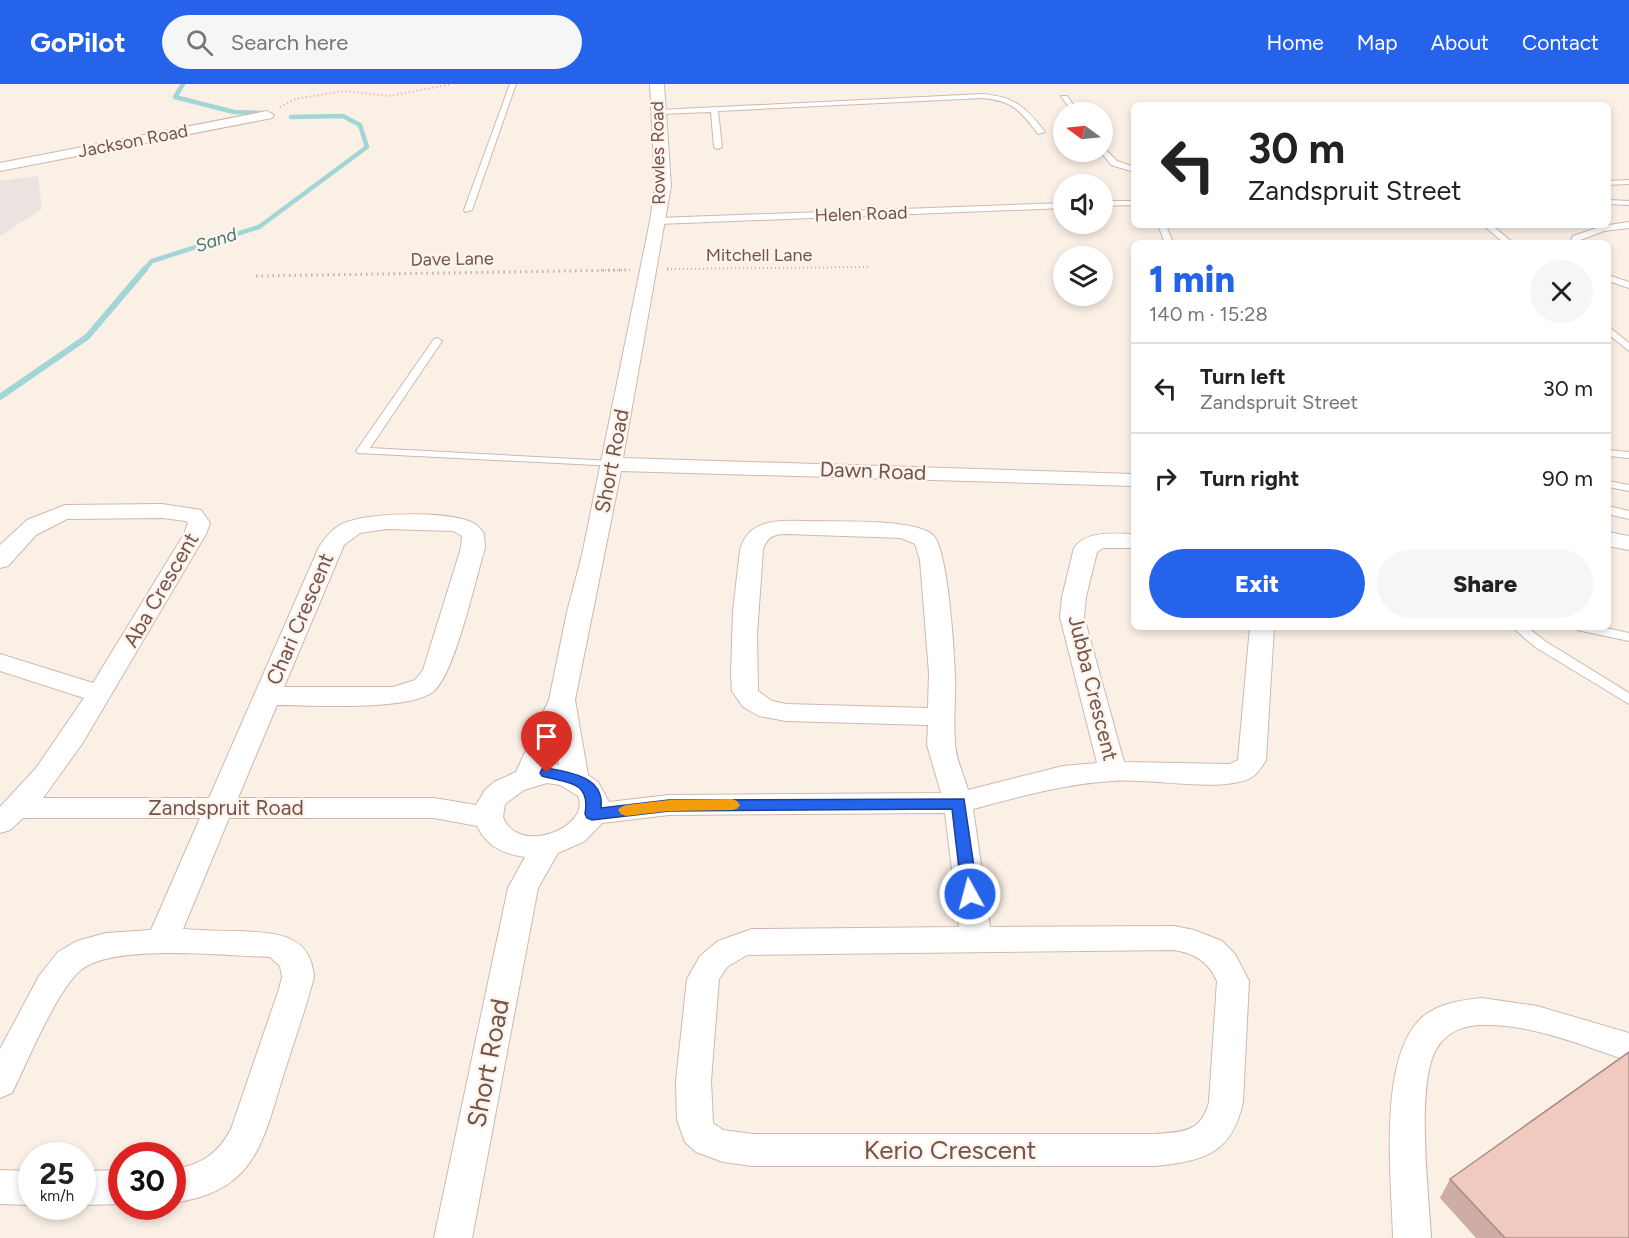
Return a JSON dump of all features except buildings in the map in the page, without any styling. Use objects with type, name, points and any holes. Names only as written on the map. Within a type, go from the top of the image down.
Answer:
[{"type":"street","name":"Rowles Road","points":[[657,84],[663,186],[658,222]]},
{"type":"street","name":"Jackson Road","points":[[0,166],[267,115]]},
{"type":"street","name":"Short Road","points":[[528,775],[562,700],[612,464],[658,222]]},
{"type":"street","name":"Dawn Road","points":[[612,464],[1131,480]]},
{"type":"street","name":"Aba Crescent","points":[[0,561],[26,530],[42,520],[65,512],[175,511],[190,513],[197,518],[199,523],[195,534],[64,752],[9,816]]},
{"type":"street","name":"Chari Crescent","points":[[162,941],[220,808],[267,696],[331,547],[339,536],[351,529],[368,524],[453,524],[465,527],[473,534],[473,548],[435,671],[424,686],[395,696],[267,696]]},
{"type":"street","points":[[941,717],[791,713],[771,710],[750,699],[744,686],[744,659],[750,567],[753,543],[758,536],[770,529],[787,527],[894,530],[917,534],[924,539],[932,560],[942,673],[941,745],[958,803],[976,939]]},
{"type":"street","points":[[1611,540],[1629,543]]},
{"type":"street","name":"Jubba Crescent","points":[[1113,771],[1078,649],[1072,608],[1086,548],[1099,542],[1131,541]]},
{"type":"street","name":"Jubba Crescent","points":[[586,795],[669,805],[958,803],[1049,779],[1113,771],[1230,774],[1241,772],[1248,767],[1255,735],[1262,630]]},
{"type":"street","points":[[0,662],[99,694]]},
{"type":"street","name":"Short Road","points":[[562,700],[586,795]]},
{"type":"street","points":[[547,773],[586,795],[586,825],[576,834],[547,846],[515,844],[502,838],[493,829],[494,806],[511,783],[528,775],[547,773]]},
{"type":"street","name":"Zandspruit Road","points":[[9,816],[220,808],[494,806]]},
{"type":"street","name":"Short Road","points":[[515,844],[523,888]]},
{"type":"street","name":"Short Road","points":[[453,1238],[523,888],[547,846]]},
{"type":"street","name":"Kerio Crescent","points":[[1174,938],[1198,943],[1215,951],[1230,971],[1234,998],[1226,1102],[1215,1130],[1206,1139],[1187,1147],[1155,1150],[753,1150],[729,1148],[699,1133],[694,1122],[693,1101],[703,979],[709,966],[726,951],[752,941],[976,939],[1174,938]]},
{"type":"street","points":[[0,1083],[50,985],[69,961],[96,947],[162,941],[273,945],[288,951],[298,965],[298,977],[246,1133],[238,1150],[227,1164],[197,1182],[186,1184]]},
{"type":"street","points":[[1412,1238],[1407,1095],[1412,1067],[1421,1044],[1441,1020],[1467,1012],[1485,1011],[1556,1024],[1629,1047]]},
{"type":"street","points":[[0,1187],[18,1188]]},
{"type":"lane","points":[[468,210],[513,84]]},
{"type":"lane","points":[[659,111],[955,97],[1003,97],[1019,103],[1041,132]]},
{"type":"lane","points":[[1064,98],[1067,102]]},
{"type":"lane","points":[[714,109],[718,147]]},
{"type":"lane","points":[[1113,162],[1131,169]]},
{"type":"lane","points":[[1611,183],[1629,182]]},
{"type":"lane","points":[[1611,202],[1629,203]]},
{"type":"lane","points":[[1113,204],[1131,203]]},
{"type":"lane","name":"Helen Road","points":[[658,222],[1053,206]]},
{"type":"lane","points":[[1575,240],[1586,234],[1629,225]]},
{"type":"lane","points":[[1491,228],[1505,240]]},
{"type":"lane","points":[[1611,279],[1629,285]]},
{"type":"lane","points":[[1611,332],[1629,348]]},
{"type":"lane","points":[[437,341],[362,452],[612,464]]},
{"type":"lane","points":[[1611,453],[1629,455]]},
{"type":"lane","points":[[1611,485],[1629,488]]},
{"type":"lane","points":[[1611,511],[1629,515]]},
{"type":"lane","points":[[1524,630],[1540,644],[1629,699]]},
{"type":"lane","points":[[1595,630],[1629,638]]},
{"type":"path","points":[[267,115],[296,99],[344,91],[389,96],[452,84]]},
{"type":"path","name":"Mitchell Lane","points":[[648,270],[870,267]]},
{"type":"path","name":"Dave Lane","points":[[256,276],[648,270]]},
{"type":"shaded area","points":[[38,176],[42,209],[0,236],[0,181]]},
{"type":"waterway","name":"Sand","points":[[183,84],[175,97],[234,112],[263,113]]},
{"type":"waterway","name":"Sand","points":[[144,270],[152,261],[259,227],[367,147],[360,125],[343,116],[291,117]]},
{"type":"waterway","name":"Sand","points":[[0,397],[87,337],[145,269]]},
{"type":"slow traffic","points":[[626,810],[669,805],[732,805]]},
{"type":"route","points":[[547,773],[562,774],[585,784],[592,793],[594,804],[592,814],[669,805],[958,803],[970,894]]}]
